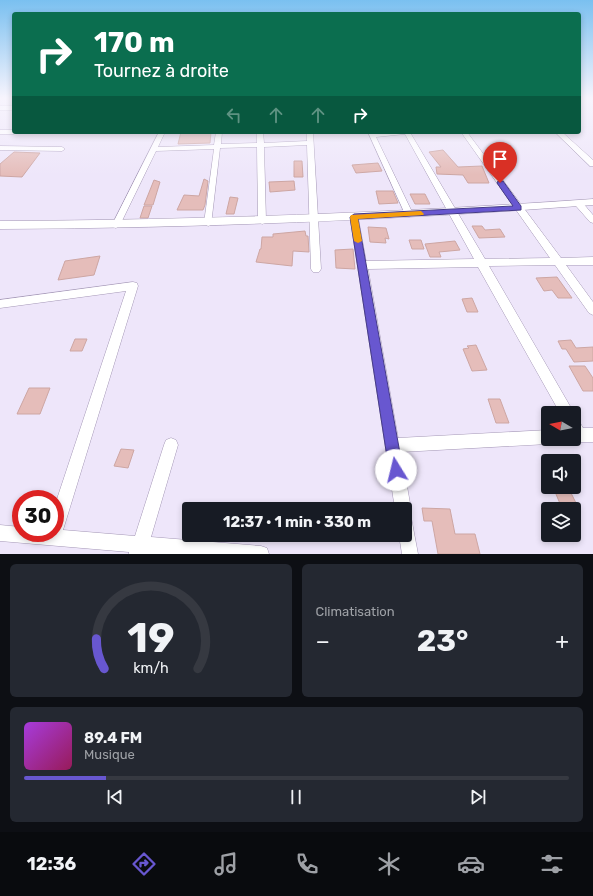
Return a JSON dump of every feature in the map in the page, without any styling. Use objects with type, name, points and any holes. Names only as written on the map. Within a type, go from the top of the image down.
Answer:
[{"type":"main road","points":[[0,225],[116,225],[314,219],[519,208],[593,202]]},
{"type":"street","points":[[0,132],[12,132]]},
{"type":"street","points":[[116,225],[161,134]]},
{"type":"street","points":[[208,223],[219,134]]},
{"type":"street","points":[[260,134],[262,221]]},
{"type":"street","points":[[310,134],[316,269]]},
{"type":"street","points":[[372,134],[409,214]]},
{"type":"street","points":[[408,134],[562,406]]},
{"type":"street","points":[[465,134],[593,310]]},
{"type":"street","points":[[560,134],[593,164]]},
{"type":"street","points":[[154,149],[310,143]]},
{"type":"street","points":[[0,148],[62,149]]},
{"type":"street","points":[[579,204],[593,220]]},
{"type":"street","points":[[354,217],[402,502]]},
{"type":"street","points":[[362,265],[593,261]]},
{"type":"street","points":[[0,304],[133,286],[64,502]]},
{"type":"street","points":[[392,444],[541,437]]},
{"type":"street","points":[[139,549],[171,445]]},
{"type":"street","points":[[0,533],[12,533]]},
{"type":"street","points":[[64,535],[139,549],[261,554]]},
{"type":"street","points":[[408,542],[410,554]]},
{"type":"building","points":[[180,134],[211,134],[210,143],[178,144]]},
{"type":"building","points":[[443,150],[458,167],[482,166],[489,183],[468,183],[463,175],[437,174],[436,167],[441,167],[429,152]]},
{"type":"building","points":[[14,152],[40,153],[22,177],[0,176],[0,164]]},
{"type":"building","points":[[294,161],[302,161],[303,177],[294,177]]},
{"type":"building","points":[[378,163],[382,171],[356,173],[352,165]]},
{"type":"building","points":[[204,179],[208,181],[203,210],[177,210],[184,195],[199,196]]},
{"type":"building","points":[[154,180],[160,182],[153,205],[144,205]]},
{"type":"building","points":[[294,181],[295,190],[270,192],[269,182]]},
{"type":"building","points":[[376,191],[393,191],[398,203],[379,204]]},
{"type":"building","points":[[410,194],[425,194],[430,204],[415,204]]},
{"type":"building","points":[[230,197],[238,198],[234,214],[226,214]]},
{"type":"building","points":[[144,206],[152,206],[148,218],[140,218]]},
{"type":"building","points":[[472,226],[482,226],[485,230],[500,229],[505,237],[479,238]]},
{"type":"building","points":[[368,227],[386,228],[389,239],[385,238],[386,243],[370,242]]},
{"type":"building","points":[[305,231],[306,236],[308,236],[309,252],[293,251],[292,266],[256,262],[261,249],[262,237],[273,237],[273,234]]},
{"type":"building","points":[[409,240],[421,240],[424,249],[412,249]]},
{"type":"building","points":[[455,241],[460,250],[439,252],[441,257],[430,257],[425,244]]},
{"type":"building","points":[[353,249],[355,269],[336,268],[335,250]]},
{"type":"building","points":[[100,256],[94,275],[58,280],[65,261]]},
{"type":"building","points":[[557,277],[572,298],[558,298],[552,290],[544,291],[536,278]]},
{"type":"building","points":[[472,298],[478,312],[467,312],[462,299]]},
{"type":"building","points":[[75,339],[87,339],[82,351],[70,351]]},
{"type":"building","points":[[571,340],[576,348],[593,347],[593,361],[574,362],[566,349],[562,349],[558,341]]},
{"type":"building","points":[[476,345],[487,370],[472,371],[463,349],[469,348],[467,346]]},
{"type":"building","points":[[569,366],[585,366],[593,378],[593,391],[583,391]]},
{"type":"building","points":[[29,388],[50,388],[40,414],[17,414]]},
{"type":"building","points":[[488,399],[500,399],[509,423],[496,423]]},
{"type":"building","points":[[121,449],[134,450],[128,468],[114,466]]},
{"type":"building","points":[[556,494],[572,494],[576,502],[559,502]]},
{"type":"building","points":[[422,508],[450,509],[455,534],[475,534],[480,554],[438,554],[432,521],[424,521]]},
{"type":"slow traffic","points":[[358,241],[354,217],[421,214]]},
{"type":"route","points":[[396,470],[354,217],[519,208],[500,183]]}]
